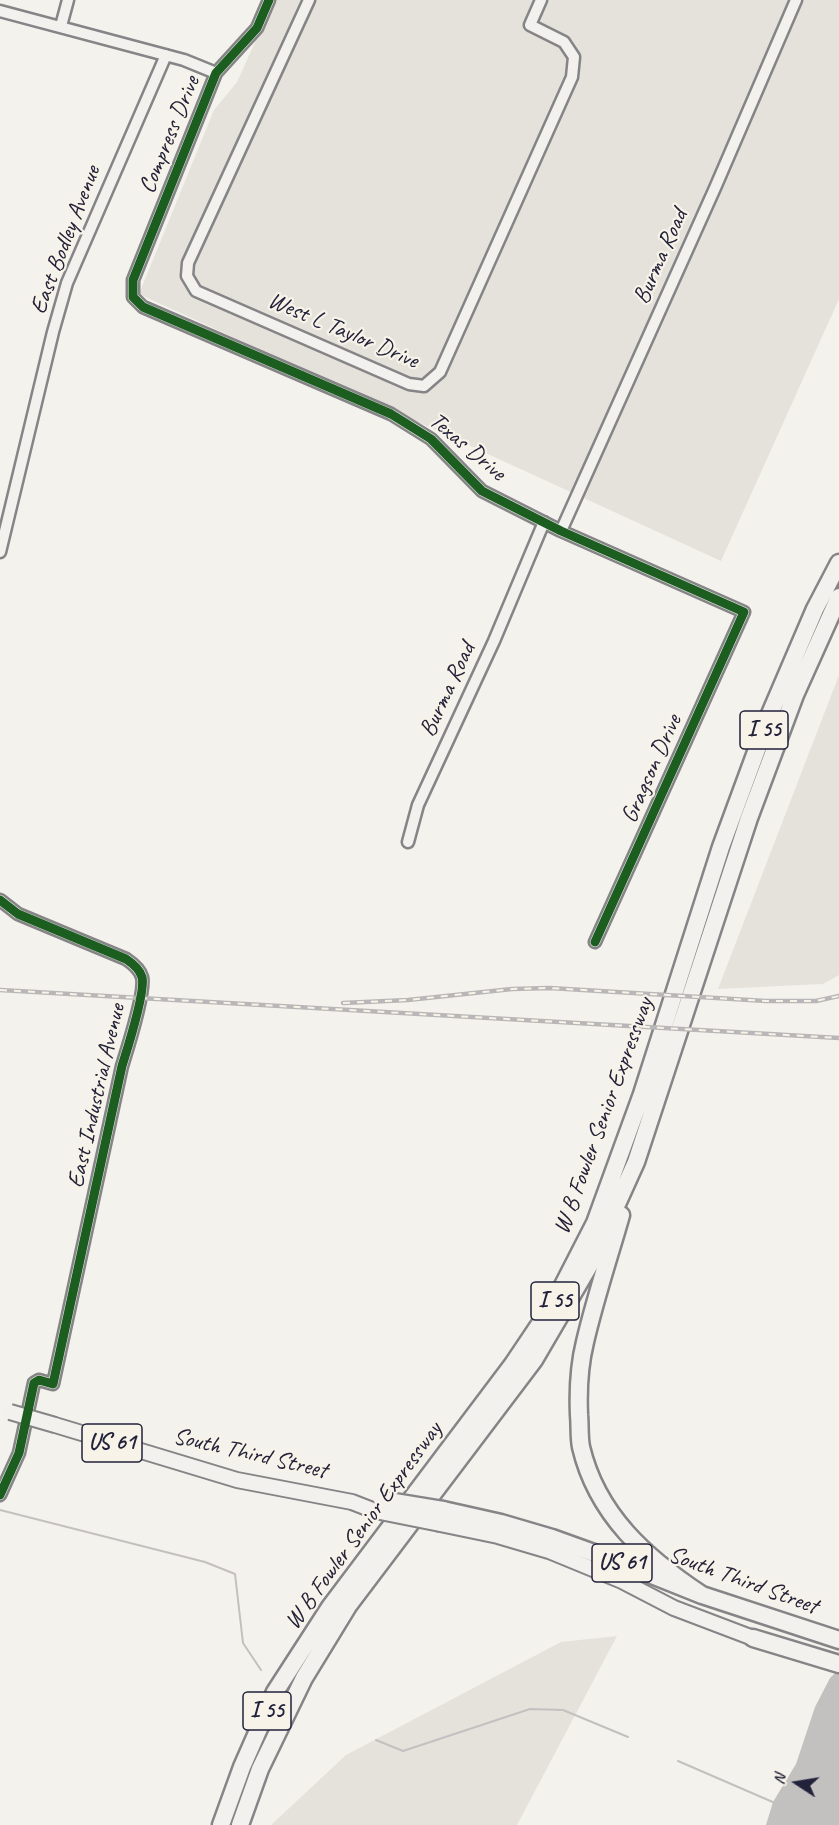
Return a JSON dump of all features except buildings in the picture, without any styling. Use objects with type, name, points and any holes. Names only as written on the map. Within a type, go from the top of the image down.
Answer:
[{"type":"highway","name":"W B Fowler Senior Expressway","points":[[221,1825],[242,1767],[275,1692],[330,1607],[423,1485],[554,1304],[595,1223],[642,1094],[721,847],[770,714],[815,609],[839,563]]},
{"type":"highway","name":"W B Fowler Senior Expressway","points":[[240,1825],[260,1769],[304,1678],[348,1606],[534,1360],[589,1266],[636,1162],[749,818],[788,712],[839,597]]},
{"type":"highway","points":[[636,1162],[585,1343],[578,1390],[581,1446],[593,1481],[617,1524],[640,1549],[669,1573],[702,1595]]},
{"type":"highway","name":"South Third Street","points":[[379,1506],[442,1517],[501,1523],[552,1538],[702,1595],[839,1640]]},
{"type":"highway","name":"South Third Street","points":[[753,1638],[839,1664]]},
{"type":"main road","name":"South Third Street","points":[[5,1411],[237,1480],[379,1506]]},
{"type":"main road","name":"South Third Street","points":[[442,1517],[549,1551],[622,1581],[674,1608],[753,1638]]},
{"type":"street","points":[[62,27],[68,0]]},
{"type":"street","name":"Compress Drive","points":[[133,297],[132,280],[216,73],[257,28],[269,0]]},
{"type":"street","name":"West L Taylor Drive","points":[[309,0],[188,263],[187,276],[196,291],[409,384],[424,386],[440,372],[572,77],[574,57],[564,42],[530,25],[541,0]]},
{"type":"street","name":"Burma Road","points":[[561,531],[796,0]]},
{"type":"street","points":[[0,12],[184,60],[216,73]]},
{"type":"street","name":"East Bodley Avenue","points":[[0,552],[53,332],[67,284],[166,55]]},
{"type":"street","name":"Texas Drive","points":[[133,297],[143,307],[391,414],[431,439],[482,490],[561,531],[744,612]]},
{"type":"street","name":"Burma Road","points":[[408,842],[418,805],[494,640],[544,522]]},
{"type":"street","name":"Gragson Drive","points":[[595,942],[744,612]]},
{"type":"street","name":"East Industrial Avenue","points":[[0,900],[18,914],[126,959],[142,976],[135,1019],[122,1066],[53,1384],[39,1380],[34,1383],[19,1453],[0,1496]]},
{"type":"shaded area","points":[[274,0],[839,0],[839,299],[721,561],[139,294],[214,110],[237,82]]},
{"type":"shaded area","points":[[839,675],[839,975],[823,984],[718,989]]},
{"type":"shaded area","points":[[617,1636],[517,1825],[271,1825],[346,1755],[561,1642]]},
{"type":"shaded area","points":[[839,1669],[839,1825],[766,1825],[773,1802],[796,1764],[815,1707],[830,1678]]},
{"type":"waterway","points":[[0,1510],[205,1562],[235,1574],[243,1643],[261,1670]]},
{"type":"waterway","points":[[376,1740],[403,1751],[530,1709],[563,1710],[628,1737]]},
{"type":"waterway","points":[[678,1761],[775,1803]]},
{"type":"railway","points":[[343,1003],[550,988],[766,1001],[816,1001],[839,996]]},
{"type":"railway","points":[[0,990],[839,1038]]},
{"type":"cycle path","points":[[269,0],[257,28],[216,73],[133,280],[133,297],[143,307],[391,414],[431,439],[482,491],[561,531],[744,612],[595,942]]},
{"type":"cycle path","points":[[0,900],[18,914],[126,959],[140,972],[142,977],[141,995],[122,1066],[53,1384],[39,1380],[34,1383],[19,1453],[0,1495]]}]
